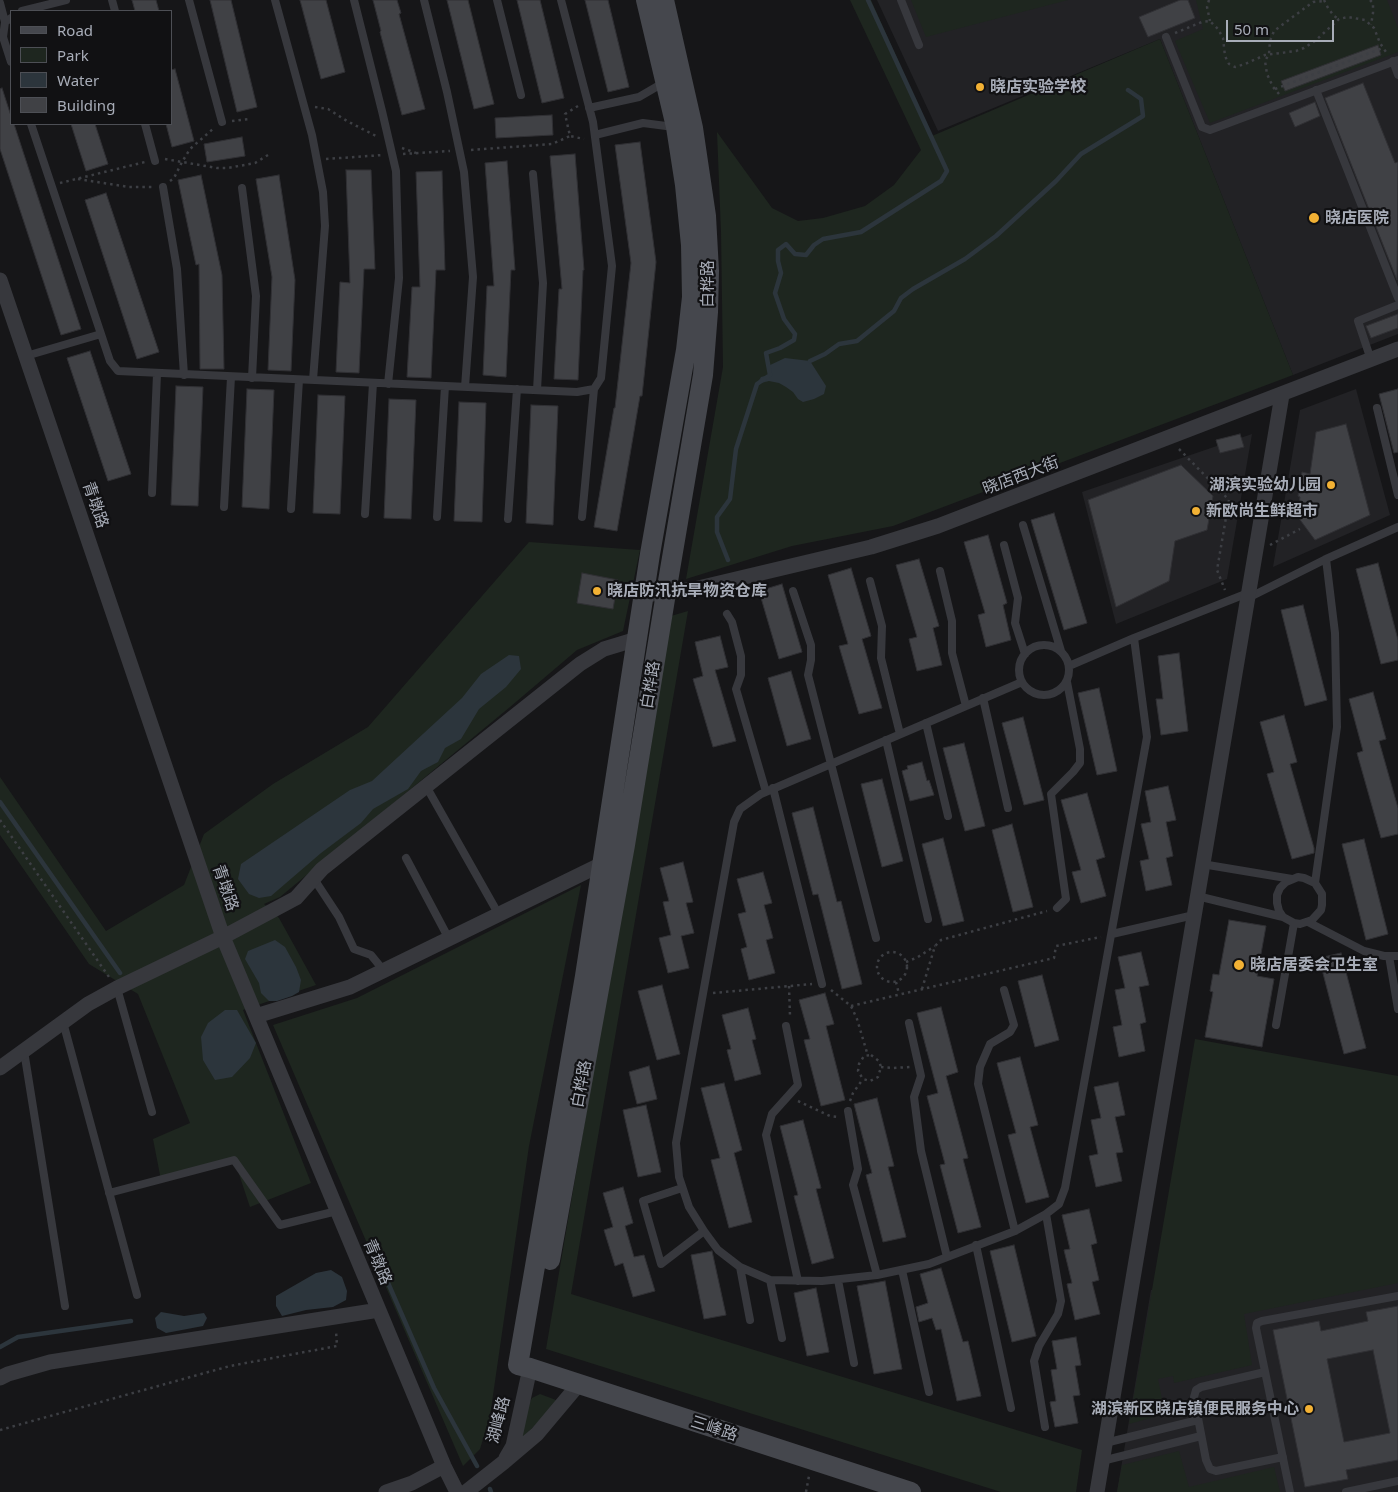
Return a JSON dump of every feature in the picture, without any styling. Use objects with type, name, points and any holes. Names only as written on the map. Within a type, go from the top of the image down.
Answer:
[{"type":"street","name":"白桦路","points":[[646,0],[674,80]]},
{"type":"street","name":"白桦路","points":[[524,1367],[622,865],[703,375],[709,271],[706,216],[674,80],[664,0]]},
{"type":"street","name":"白桦路","points":[[524,1367],[644,595],[686,350],[692,297],[691,245],[685,185],[684,126]]},
{"type":"street","name":"青墩路","points":[[0,280],[223,937],[444,1466],[457,1492]]},
{"type":"street","name":"晓店西大街","points":[[644,595],[694,589],[881,544],[938,526],[1398,349]]},
{"type":"street","points":[[1097,1492],[1282,394]]},
{"type":"street","points":[[0,1068],[88,1004],[223,937],[296,898],[322,869],[580,664],[604,649],[637,639]]},
{"type":"street","points":[[256,1016],[350,987],[602,864]]},
{"type":"street","points":[[0,1378],[50,1362],[379,1310]]},
{"type":"street","name":"三峰路","points":[[524,1367],[911,1492]]},
{"type":"street","name":"湖峰路","points":[[466,1492],[504,1462],[513,1446],[524,1367]]},
{"type":"street","points":[[504,1462],[537,1434],[578,1384]]},
{"type":"street","points":[[386,1492],[412,1483],[444,1466]]},
{"type":"lane","points":[[26,10],[66,0]]},
{"type":"lane","points":[[189,0],[222,122]]},
{"type":"lane","points":[[275,0],[312,135],[323,192],[325,226],[313,380]]},
{"type":"lane","points":[[354,0],[396,171],[399,278],[388,384]]},
{"type":"lane","points":[[424,0],[464,172],[473,277],[465,387]]},
{"type":"lane","points":[[497,0],[521,95]]},
{"type":"lane","points":[[561,0],[595,138],[612,266],[601,378],[594,389],[582,517]]},
{"type":"lane","points":[[901,0],[919,45]]},
{"type":"lane","points":[[0,3],[8,20],[3,37],[10,59]]},
{"type":"lane","points":[[1166,37],[1202,127],[1210,130],[1396,61],[1398,75]]},
{"type":"lane","points":[[589,108],[639,97],[674,80]]},
{"type":"lane","points":[[1316,90],[1398,298]]},
{"type":"lane","points":[[595,138],[643,123],[684,126]]},
{"type":"lane","points":[[32,125],[110,361],[118,371],[577,392],[594,389]]},
{"type":"lane","points":[[145,125],[155,161]]},
{"type":"lane","points":[[532,174],[543,283],[537,390]]},
{"type":"lane","points":[[163,188],[177,269],[184,375]]},
{"type":"lane","points":[[242,188],[256,296],[252,378]]},
{"type":"lane","points":[[1371,360],[1358,321],[1398,305]]},
{"type":"lane","points":[[26,356],[101,334]]},
{"type":"lane","points":[[152,493],[157,374]]},
{"type":"lane","points":[[224,507],[231,377]]},
{"type":"lane","points":[[291,510],[299,380]]},
{"type":"lane","points":[[364,514],[373,383]]},
{"type":"lane","points":[[437,517],[445,386]]},
{"type":"lane","points":[[508,519],[517,389]]},
{"type":"lane","points":[[1377,408],[1398,494]]},
{"type":"lane","points":[[1023,524],[1061,651],[1066,658],[1070,674],[1062,689],[1048,696],[1039,696],[1025,688],[1019,673],[1019,664],[1028,650],[1036,646],[1045,645],[1053,646],[1061,651]]},
{"type":"lane","points":[[1069,666],[1134,638],[1229,601],[1248,596],[1398,527]]},
{"type":"lane","points":[[1004,544],[1018,598],[1015,623],[1025,654]]},
{"type":"lane","points":[[1315,883],[1337,727],[1335,633],[1326,559]]},
{"type":"lane","points":[[940,571],[952,621],[952,653],[966,706]]},
{"type":"lane","points":[[870,580],[882,626],[881,658],[900,734]]},
{"type":"lane","points":[[793,591],[811,645],[812,660],[808,675],[876,938]]},
{"type":"lane","points":[[727,614],[732,622],[741,656],[741,674],[736,688],[769,790],[822,984]]},
{"type":"lane","points":[[1022,682],[769,790],[740,809],[734,822],[676,1143],[679,1177],[682,1188],[689,1207],[704,1231],[718,1250],[740,1266],[770,1280],[838,1280],[877,1276],[929,1264],[1015,1231],[1046,1214],[1059,1204],[1065,1188],[1147,737],[1134,638]]},
{"type":"lane","points":[[1057,908],[1066,899],[1051,794],[1073,772],[1080,762],[1080,749],[1067,682]]},
{"type":"lane","points":[[983,698],[1008,808]]},
{"type":"lane","points":[[926,723],[948,816]]},
{"type":"lane","points":[[886,740],[928,919]]},
{"type":"lane","points":[[426,786],[499,915]]},
{"type":"lane","points":[[406,858],[449,939]]},
{"type":"lane","points":[[1197,896],[1283,917],[1294,923],[1308,922],[1316,918],[1322,905],[1322,894],[1315,883],[1304,878],[1292,879],[1202,864]]},
{"type":"lane","points":[[314,879],[339,917],[354,949],[371,955],[384,971]]},
{"type":"lane","points":[[1283,917],[1276,903],[1277,895],[1280,888],[1292,879]]},
{"type":"lane","points":[[1112,934],[1194,915]]},
{"type":"lane","points":[[1308,922],[1364,951],[1398,956]]},
{"type":"lane","points":[[1276,1024],[1294,923]]},
{"type":"lane","points":[[1389,956],[1398,1009]]},
{"type":"lane","points":[[117,988],[152,1112]]},
{"type":"lane","points":[[1004,990],[1014,1025],[1010,1032],[990,1044],[980,1067],[978,1084],[1015,1231]]},
{"type":"lane","points":[[63,1022],[137,1295]]},
{"type":"lane","points":[[908,1023],[921,1076],[914,1097],[921,1151],[947,1257]]},
{"type":"lane","points":[[786,1026],[798,1085],[772,1114],[766,1135],[798,1281]]},
{"type":"lane","points":[[24,1051],[64,1306]]},
{"type":"lane","points":[[848,1111],[858,1169],[853,1185],[877,1276]]},
{"type":"lane","points":[[109,1193],[234,1160],[280,1225],[337,1211]]},
{"type":"lane","points":[[682,1188],[642,1201],[661,1264],[704,1231]]},
{"type":"lane","points":[[1045,1426],[1034,1361],[1039,1346],[1058,1314],[1061,1301],[1046,1214]]},
{"type":"lane","points":[[976,1245],[1011,1408]]},
{"type":"lane","points":[[740,1266],[750,1320]]},
{"type":"lane","points":[[902,1270],[930,1392]]},
{"type":"lane","points":[[770,1280],[782,1338]]},
{"type":"lane","points":[[838,1280],[854,1363]]},
{"type":"lane","points":[[1290,1492],[1256,1328],[1257,1323],[1398,1296]]},
{"type":"lane","points":[[1265,1372],[1201,1387],[1196,1390],[1194,1397],[1206,1460],[1210,1469],[1216,1471],[1283,1457]]},
{"type":"lane","points":[[1105,1443],[1198,1420]]},
{"type":"lane","points":[[1102,1461],[1201,1436]]},
{"type":"lane","points":[[1346,1492],[1398,1481]]},
{"type":"path","points":[[1209,0],[1207,7],[1210,21],[1223,38],[1225,56],[1229,64],[1235,67],[1265,54],[1296,51],[1304,48],[1315,41],[1339,19],[1348,18],[1364,20],[1371,25],[1383,48],[1396,61]]},
{"type":"path","points":[[1286,102],[1275,89],[1267,74],[1265,61],[1270,54],[1270,41],[1274,31],[1313,2],[1324,0],[1334,16],[1339,19]]},
{"type":"path","points":[[1370,0],[1373,3],[1374,13],[1371,25]]},
{"type":"path","points":[[1166,37],[1202,22],[1210,21]]},
{"type":"path","points":[[1275,89],[1383,48]]},
{"type":"path","points":[[570,136],[565,114],[587,100]]},
{"type":"path","points":[[304,106],[328,108],[347,121],[389,143],[417,153]]},
{"type":"path","points":[[317,160],[552,144],[570,136],[595,138]]},
{"type":"path","points":[[1168,438],[1229,500],[1217,570],[1229,601]]},
{"type":"path","points":[[1255,554],[1300,529]]},
{"type":"path","points":[[0,820],[117,988]]},
{"type":"path","points":[[906,962],[918,957],[941,940],[1057,908]]},
{"type":"path","points":[[851,1006],[1054,958],[1056,946],[1112,934]]},
{"type":"path","points":[[922,989],[935,946]]},
{"type":"path","points":[[895,952],[906,962],[904,976],[896,982],[882,979],[877,971],[878,961],[885,954],[895,952]]},
{"type":"path","points":[[896,982],[900,994]]},
{"type":"path","points":[[703,994],[822,984],[851,1006],[858,1019],[868,1056]]},
{"type":"path","points":[[786,1026],[790,1017],[789,986]]},
{"type":"path","points":[[872,1055],[879,1061],[881,1067],[878,1077],[870,1081],[863,1079],[858,1071],[859,1064],[864,1056],[872,1055]]},
{"type":"path","points":[[881,1067],[919,1067]]},
{"type":"path","points":[[788,1096],[830,1116],[838,1117],[848,1111],[853,1093],[863,1079]]},
{"type":"path","points":[[0,1430],[230,1366],[337,1346],[334,1317]]},
{"type":"shaded area","name":"晓店医院","points":[[877,0],[1398,0],[1398,334],[1293,375],[1160,39],[938,131]]},
{"type":"shaded area","points":[[1356,389],[1390,515],[1273,567],[1300,410]]},
{"type":"shaded area","points":[[1252,434],[1227,579],[1116,624],[1082,492]]},
{"type":"shaded area","points":[[1398,1250],[1398,1492],[1117,1492],[1151,1290]]},
{"type":"green space","points":[[850,0],[871,0],[932,136],[1160,39],[1293,375],[893,526],[792,546],[686,579],[723,367],[717,132],[772,208],[798,221],[823,218],[865,206],[894,185],[921,150]]},
{"type":"green space","points":[[911,0],[1068,0],[926,37]]},
{"type":"green space","points":[[1196,0],[1387,0],[1398,28],[1398,52],[1210,123],[1175,41],[1203,29]]},
{"type":"green space","points":[[529,542],[640,550],[623,631],[577,650],[280,897],[264,904],[279,918],[316,985],[243,1010],[311,1183],[250,1207],[234,1159],[161,1180],[153,1139],[190,1123],[138,994],[89,964],[0,835],[0,777],[106,931],[184,885],[204,834],[273,784],[368,727]]},
{"type":"green space","points":[[688,611],[571,1294],[1082,1450],[1076,1492],[1001,1492],[546,1349],[671,616]]},
{"type":"green space","points":[[581,885],[529,1146],[490,1416],[480,1449],[463,1466],[273,1025],[357,998]]},
{"type":"green space","points":[[1195,1039],[1398,1076],[1398,1283],[1244,1314],[1252,1365],[1174,1383],[1173,1376],[1158,1379],[1165,1414],[1129,1424]]},
{"type":"green space","points":[[540,1394],[556,1400],[552,1409],[520,1440],[529,1403],[532,1398]]},
{"type":"green space","points":[[1179,1451],[1189,1487],[1274,1467],[1280,1492],[1117,1492],[1122,1465]]},
{"type":"water","points":[[785,358],[810,361],[826,386],[824,394],[803,402],[793,392],[779,383],[769,381],[757,384],[761,377],[769,375],[768,366]]},
{"type":"water","points":[[509,655],[519,656],[521,669],[506,687],[479,709],[461,739],[445,748],[438,762],[421,771],[408,789],[373,809],[361,823],[321,853],[271,896],[259,898],[249,894],[238,879],[241,864],[350,790],[372,781],[462,698],[481,674]]},
{"type":"water","points":[[275,940],[285,947],[301,980],[299,992],[277,1001],[269,1001],[261,993],[259,983],[245,959],[248,951]]},
{"type":"water","points":[[225,1010],[237,1010],[256,1043],[250,1058],[232,1077],[215,1080],[203,1060],[201,1037],[208,1023]]},
{"type":"water","points":[[331,1270],[342,1277],[347,1291],[346,1300],[333,1307],[306,1310],[282,1316],[276,1306],[276,1296],[316,1273]]},
{"type":"water","points":[[161,1312],[184,1316],[204,1313],[207,1318],[203,1326],[166,1333],[157,1328],[155,1318]]},
{"type":"building","points":[[132,0],[156,0],[159,10],[135,10]]},
{"type":"building","points":[[210,0],[231,0],[257,107],[237,112]]},
{"type":"building","points":[[300,0],[326,0],[345,72],[321,79]]},
{"type":"building","points":[[373,0],[397,0],[401,13],[399,14],[425,109],[402,115]]},
{"type":"building","points":[[447,0],[468,0],[494,104],[474,109]]},
{"type":"building","points":[[517,0],[540,0],[564,98],[542,103]]},
{"type":"building","points":[[585,0],[608,0],[629,87],[608,92]]},
{"type":"building","points":[[1180,0],[1188,0],[1195,18],[1148,37],[1139,17]]},
{"type":"building","points":[[1378,45],[1381,55],[1285,91],[1281,81]]},
{"type":"building","points":[[175,69],[194,141],[172,147],[166,125],[172,125],[172,70]]},
{"type":"building","points":[[1363,83],[1395,163],[1398,162],[1397,280],[1325,98]]},
{"type":"building","points":[[2,88],[10,113],[10,125],[14,125],[81,329],[61,335],[0,149],[0,89]]},
{"type":"building","points":[[1315,102],[1320,116],[1295,127],[1289,113]]},
{"type":"building","points":[[552,115],[553,135],[496,138],[495,118]]},
{"type":"building","points":[[71,125],[95,125],[108,164],[86,171]]},
{"type":"building","points":[[242,137],[245,156],[207,162],[204,144]]},
{"type":"building","points":[[640,142],[656,262],[642,396],[640,396],[617,531],[594,527],[615,408],[631,263],[615,145]]},
{"type":"building","points":[[575,154],[584,270],[578,380],[554,379],[559,289],[562,289],[550,156]]},
{"type":"building","points":[[507,161],[515,270],[511,270],[506,377],[483,375],[487,286],[494,286],[485,163]]},
{"type":"building","points":[[346,170],[371,170],[375,269],[364,269],[359,373],[336,372],[340,282],[350,283]]},
{"type":"building","points":[[442,171],[445,270],[436,270],[431,378],[407,377],[412,287],[420,287],[416,172]]},
{"type":"building","points":[[201,175],[222,275],[224,369],[200,369],[199,264],[196,265],[178,180]]},
{"type":"building","points":[[279,175],[295,280],[291,371],[268,370],[272,277],[256,179]]},
{"type":"building","points":[[106,193],[159,352],[137,359],[85,200]]},
{"type":"building","points":[[1398,314],[1398,328],[1371,338],[1366,326]]},
{"type":"building","points":[[90,351],[131,474],[108,481],[67,358]]},
{"type":"building","points":[[176,386],[203,387],[198,506],[171,505]]},
{"type":"building","points":[[247,389],[274,390],[269,509],[242,507]]},
{"type":"building","points":[[1398,389],[1398,452],[1394,453],[1379,394]]},
{"type":"building","points":[[318,395],[345,396],[340,514],[313,513]]},
{"type":"building","points":[[389,399],[416,400],[411,519],[384,518]]},
{"type":"building","points":[[459,402],[486,403],[482,522],[454,521]]},
{"type":"building","points":[[531,405],[558,406],[553,525],[526,523]]},
{"type":"building","name":"湖滨实验幼儿园","points":[[1346,424],[1370,515],[1315,540],[1298,517],[1300,497],[1298,496],[1302,472],[1310,474],[1316,432]]},
{"type":"building","points":[[1240,434],[1244,447],[1220,453],[1216,440]]},
{"type":"building","points":[[1181,465],[1213,496],[1207,530],[1175,541],[1169,581],[1116,607],[1088,500]]},
{"type":"building","points":[[1054,513],[1087,623],[1064,630],[1031,520]]},
{"type":"building","points":[[988,535],[1007,603],[1003,605],[1011,640],[986,647],[978,615],[985,613],[964,542]]},
{"type":"building","points":[[919,559],[939,626],[933,628],[942,665],[917,671],[909,639],[917,637],[896,565]]},
{"type":"building","points":[[1378,563],[1398,640],[1398,660],[1381,664],[1356,569]]},
{"type":"building","points":[[851,568],[871,636],[862,639],[882,708],[859,714],[839,646],[848,644],[828,575]]},
{"type":"building","name":"晓店防汛抗旱物资仓库","points":[[582,573],[618,580],[613,609],[577,603]]},
{"type":"building","points":[[782,584],[802,652],[779,659],[759,591]]},
{"type":"building","points":[[1303,605],[1327,700],[1305,706],[1281,610]]},
{"type":"building","points":[[720,636],[728,667],[715,670],[736,741],[713,747],[693,679],[703,676],[695,642]]},
{"type":"building","points":[[1179,653],[1188,731],[1161,735],[1156,699],[1163,699],[1158,656]]},
{"type":"building","points":[[791,671],[811,739],[787,746],[768,678]]},
{"type":"building","points":[[1099,688],[1117,771],[1097,775],[1078,693]]},
{"type":"building","points":[[1373,692],[1386,739],[1379,741],[1398,808],[1398,834],[1381,838],[1357,753],[1363,751],[1349,699]]},
{"type":"building","points":[[1284,715],[1297,762],[1290,764],[1314,848],[1314,853],[1292,859],[1267,774],[1274,772],[1260,722]]},
{"type":"building","points":[[1023,717],[1044,800],[1024,805],[1002,723]]},
{"type":"building","points":[[964,743],[985,826],[965,831],[943,748]]},
{"type":"building","points":[[922,762],[927,781],[929,780],[934,795],[910,801],[902,771],[908,769],[907,766]]},
{"type":"building","points":[[882,779],[903,861],[882,867],[861,784]]},
{"type":"building","points":[[1168,786],[1176,820],[1166,822],[1173,856],[1166,858],[1172,885],[1146,891],[1140,861],[1149,859],[1141,824],[1151,822],[1145,791]]},
{"type":"building","points":[[1087,793],[1105,857],[1096,860],[1106,896],[1081,903],[1072,872],[1081,870],[1061,800]]},
{"type":"building","points":[[813,807],[837,902],[841,901],[862,984],[842,989],[818,894],[813,895],[792,813]]},
{"type":"building","points":[[1012,824],[1033,907],[1013,912],[992,830]]},
{"type":"building","points":[[943,838],[964,921],[943,926],[922,844]]},
{"type":"building","points":[[1364,839],[1388,934],[1366,940],[1342,844]]},
{"type":"building","points":[[683,862],[693,902],[686,903],[694,933],[681,936],[689,968],[668,973],[659,938],[671,935],[663,902],[669,901],[660,868]]},
{"type":"building","points":[[763,872],[772,903],[764,905],[773,938],[766,940],[775,973],[749,980],[741,949],[747,947],[738,914],[746,912],[737,879]]},
{"type":"building","points":[[1229,920],[1266,926],[1257,976],[1274,979],[1262,1047],[1205,1037],[1213,992],[1210,991],[1213,974],[1219,975]]},
{"type":"building","points":[[1141,952],[1149,985],[1139,987],[1146,1022],[1140,1024],[1145,1051],[1119,1057],[1113,1027],[1122,1025],[1115,990],[1125,988],[1118,957]]},
{"type":"building","points":[[1341,953],[1366,1048],[1344,1054],[1319,958]]},
{"type":"building","points":[[1042,975],[1059,1040],[1035,1047],[1018,981]]},
{"type":"building","points":[[662,985],[680,1054],[657,1060],[638,991]]},
{"type":"building","points":[[825,993],[834,1024],[826,1026],[845,1100],[821,1106],[804,1040],[810,1039],[799,1000]]},
{"type":"building","points":[[941,1007],[958,1072],[946,1076],[968,1158],[963,1159],[981,1227],[958,1233],[940,1165],[945,1164],[927,1096],[938,1093],[917,1013]]},
{"type":"building","points":[[748,1008],[756,1039],[752,1040],[761,1074],[735,1081],[727,1050],[731,1049],[722,1015]]},
{"type":"building","points":[[1020,1057],[1038,1125],[1030,1127],[1049,1197],[1026,1203],[1008,1135],[1016,1133],[997,1063]]},
{"type":"building","points":[[649,1066],[657,1099],[637,1104],[629,1072]]},
{"type":"building","points":[[1118,1082],[1125,1115],[1115,1117],[1123,1152],[1116,1153],[1122,1181],[1096,1187],[1089,1156],[1098,1154],[1091,1120],[1101,1118],[1094,1087]]},
{"type":"building","points":[[724,1083],[742,1150],[734,1153],[752,1222],[729,1228],[711,1160],[720,1158],[701,1088]]},
{"type":"building","points":[[877,1098],[894,1166],[888,1167],[906,1237],[883,1242],[866,1175],[872,1173],[854,1104]]},
{"type":"building","points":[[646,1105],[661,1172],[638,1177],[623,1110]]},
{"type":"building","points":[[803,1120],[821,1188],[816,1189],[834,1258],[812,1264],[794,1196],[798,1195],[780,1126]]},
{"type":"building","points":[[623,1187],[633,1223],[625,1226],[634,1257],[644,1255],[655,1291],[633,1297],[623,1263],[615,1266],[604,1230],[613,1227],[603,1193]]},
{"type":"building","points":[[1089,1209],[1097,1243],[1091,1245],[1099,1280],[1092,1282],[1100,1314],[1075,1320],[1067,1284],[1072,1283],[1064,1250],[1070,1249],[1062,1215]]},
{"type":"building","points":[[1014,1245],[1036,1336],[1012,1342],[990,1251]]},
{"type":"building","points":[[712,1251],[726,1315],[704,1319],[691,1255]]},
{"type":"building","points":[[941,1268],[963,1342],[968,1341],[981,1396],[957,1401],[941,1329],[936,1330],[932,1318],[919,1322],[916,1307],[928,1303],[920,1274]]},
{"type":"building","points":[[885,1281],[902,1369],[874,1374],[857,1286]]},
{"type":"building","points":[[816,1288],[829,1352],[807,1356],[794,1293]]},
{"type":"building","points":[[1398,1306],[1398,1460],[1346,1470],[1348,1479],[1305,1487],[1273,1330],[1319,1321],[1321,1331],[1368,1321],[1366,1312]],"holes":[[[1373,1350],[1390,1433],[1344,1442],[1327,1359]]]},
{"type":"building","points":[[1076,1337],[1081,1365],[1075,1366],[1080,1395],[1073,1396],[1078,1423],[1055,1427],[1050,1402],[1056,1401],[1051,1370],[1057,1369],[1052,1341]]},
{"type":"waterway","points":[[728,560],[717,532],[717,517],[730,499],[736,449],[757,384],[770,375],[766,353],[794,340],[795,334],[784,319],[775,293],[781,273],[778,250],[786,244],[795,254],[806,255],[814,245],[823,239],[861,232],[941,181],[947,171],[868,0]]},
{"type":"waterway","points":[[810,361],[825,354],[839,344],[857,341],[894,311],[901,298],[965,259],[996,236],[1056,181],[1081,154],[1143,116],[1141,99],[1128,90]]},
{"type":"waterway","points":[[0,802],[120,973]]},
{"type":"waterway","points":[[378,1260],[434,1388],[477,1466]]},
{"type":"waterway","points":[[0,1347],[18,1337],[131,1321]]},
{"type":"place","name":"晓店实验学校","points":[[980,87]]},
{"type":"place","name":"晓店医院","points":[[1314,218]]},
{"type":"place","name":"湖滨实验幼儿园","points":[[1331,485]]},
{"type":"place","name":"新欧尚生鲜超市","points":[[1196,511]]},
{"type":"place","name":"晓店防汛抗旱物资仓库","points":[[597,591]]},
{"type":"place","name":"晓店居委会卫生室","points":[[1239,965]]},
{"type":"place","name":"湖滨新区晓店镇便民服务中心","points":[[1309,1409]]}]
